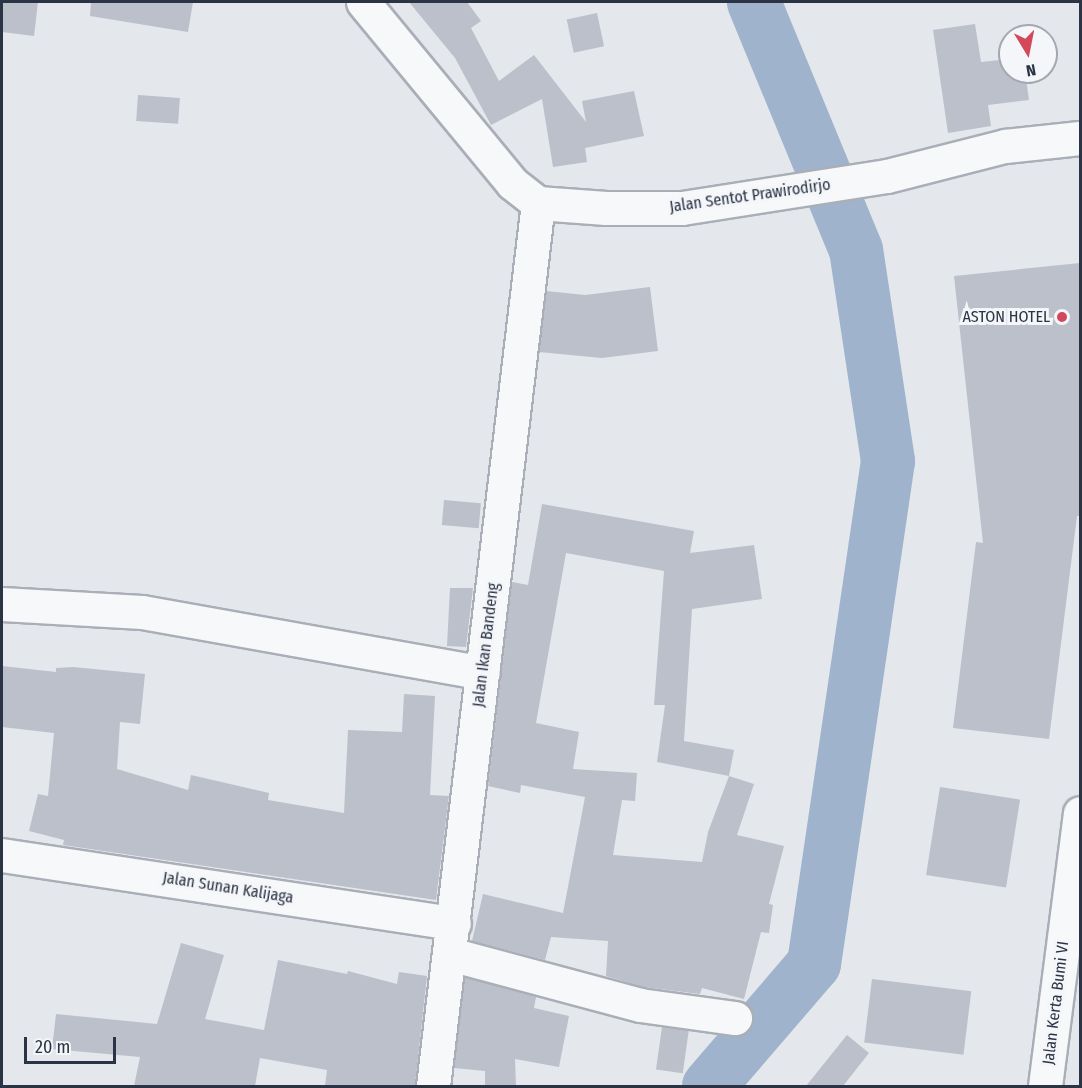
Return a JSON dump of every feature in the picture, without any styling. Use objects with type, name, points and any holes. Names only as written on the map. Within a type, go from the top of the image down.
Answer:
[{"type":"street","points":[[363,2],[512,183],[538,203]]},
{"type":"street","name":"Jalan Sentot Prawirodirjo","points":[[538,203],[682,208],[759,198],[887,176],[1005,146],[1080,138]]},
{"type":"street","name":"Jalan Ikan Bandeng","points":[[433,1086],[538,203]]},
{"type":"street","points":[[2,604],[142,612],[483,673]]},
{"type":"street","name":"Jalan Kerta Bumi VI","points":[[1046,1086],[1080,813]]},
{"type":"street","name":"Jalan Sunan Kalijaga","points":[[2,855],[452,939],[640,1005],[735,1018]]},
{"type":"building","points":[[2,2],[38,2],[34,36],[2,32]]},
{"type":"building","points":[[91,2],[193,2],[188,32],[90,16]]},
{"type":"building","points":[[409,2],[467,2],[481,21],[471,28],[499,81],[534,55],[586,122],[582,101],[634,91],[644,136],[585,148],[587,162],[553,167],[542,99],[491,125],[455,58]]},
{"type":"building","points":[[597,13],[604,46],[574,53],[567,19]]},
{"type":"building","points":[[975,24],[981,62],[998,60],[998,84],[1027,84],[1029,100],[988,105],[991,126],[948,133],[933,30]]},
{"type":"building","points":[[138,95],[180,98],[178,124],[136,121]]},
{"type":"building","points":[[1080,263],[1080,516],[1077,516],[1049,739],[953,728],[976,542],[983,543],[954,276]]},
{"type":"building","points":[[650,287],[658,351],[602,358],[539,352],[546,291],[585,295]]},
{"type":"building","points":[[444,500],[481,503],[479,528],[442,525]]},
{"type":"building","points":[[542,504],[694,531],[690,553],[754,545],[762,599],[692,609],[684,741],[734,750],[729,776],[754,784],[737,835],[784,846],[769,904],[773,905],[769,933],[761,932],[744,999],[702,988],[700,994],[644,987],[606,976],[608,941],[551,937],[545,960],[472,941],[483,894],[563,913],[585,797],[521,785],[520,793],[488,786],[512,582],[528,585]],"holes":[[[566,553],[664,571],[654,705],[665,705],[657,762],[729,776],[708,832],[702,862],[613,855],[622,800],[635,801],[637,773],[573,769],[579,732],[536,723]]]},
{"type":"building","points":[[450,588],[473,588],[466,647],[447,646]]},
{"type":"building","points":[[2,666],[56,672],[56,668],[73,667],[145,674],[140,724],[120,722],[117,769],[188,790],[191,775],[269,793],[268,800],[344,813],[348,730],[402,732],[404,694],[435,696],[430,795],[449,796],[436,900],[63,845],[64,840],[29,831],[38,794],[48,796],[54,733],[2,727]]},
{"type":"building","points":[[940,787],[1020,800],[1006,888],[926,875]]},
{"type":"building","points":[[181,943],[224,955],[205,1019],[264,1030],[278,960],[347,974],[348,971],[397,984],[399,972],[427,976],[415,1086],[325,1086],[327,1070],[260,1058],[255,1086],[134,1086],[140,1057],[52,1049],[56,1014],[157,1024]]},
{"type":"building","points":[[465,977],[536,997],[534,1008],[569,1016],[559,1067],[515,1059],[516,1086],[485,1086],[485,1071],[454,1068]]},
{"type":"building","points":[[872,979],[971,991],[963,1055],[864,1043]]},
{"type":"building","points":[[662,1027],[689,1031],[683,1073],[656,1070]]},
{"type":"building","points":[[847,1035],[869,1053],[843,1086],[806,1086]]},
{"type":"waterway","points":[[709,1086],[814,964],[888,461],[856,250],[754,2]]},
{"type":"place","name":"ASTON HOTEL","points":[[1062,317]]}]
